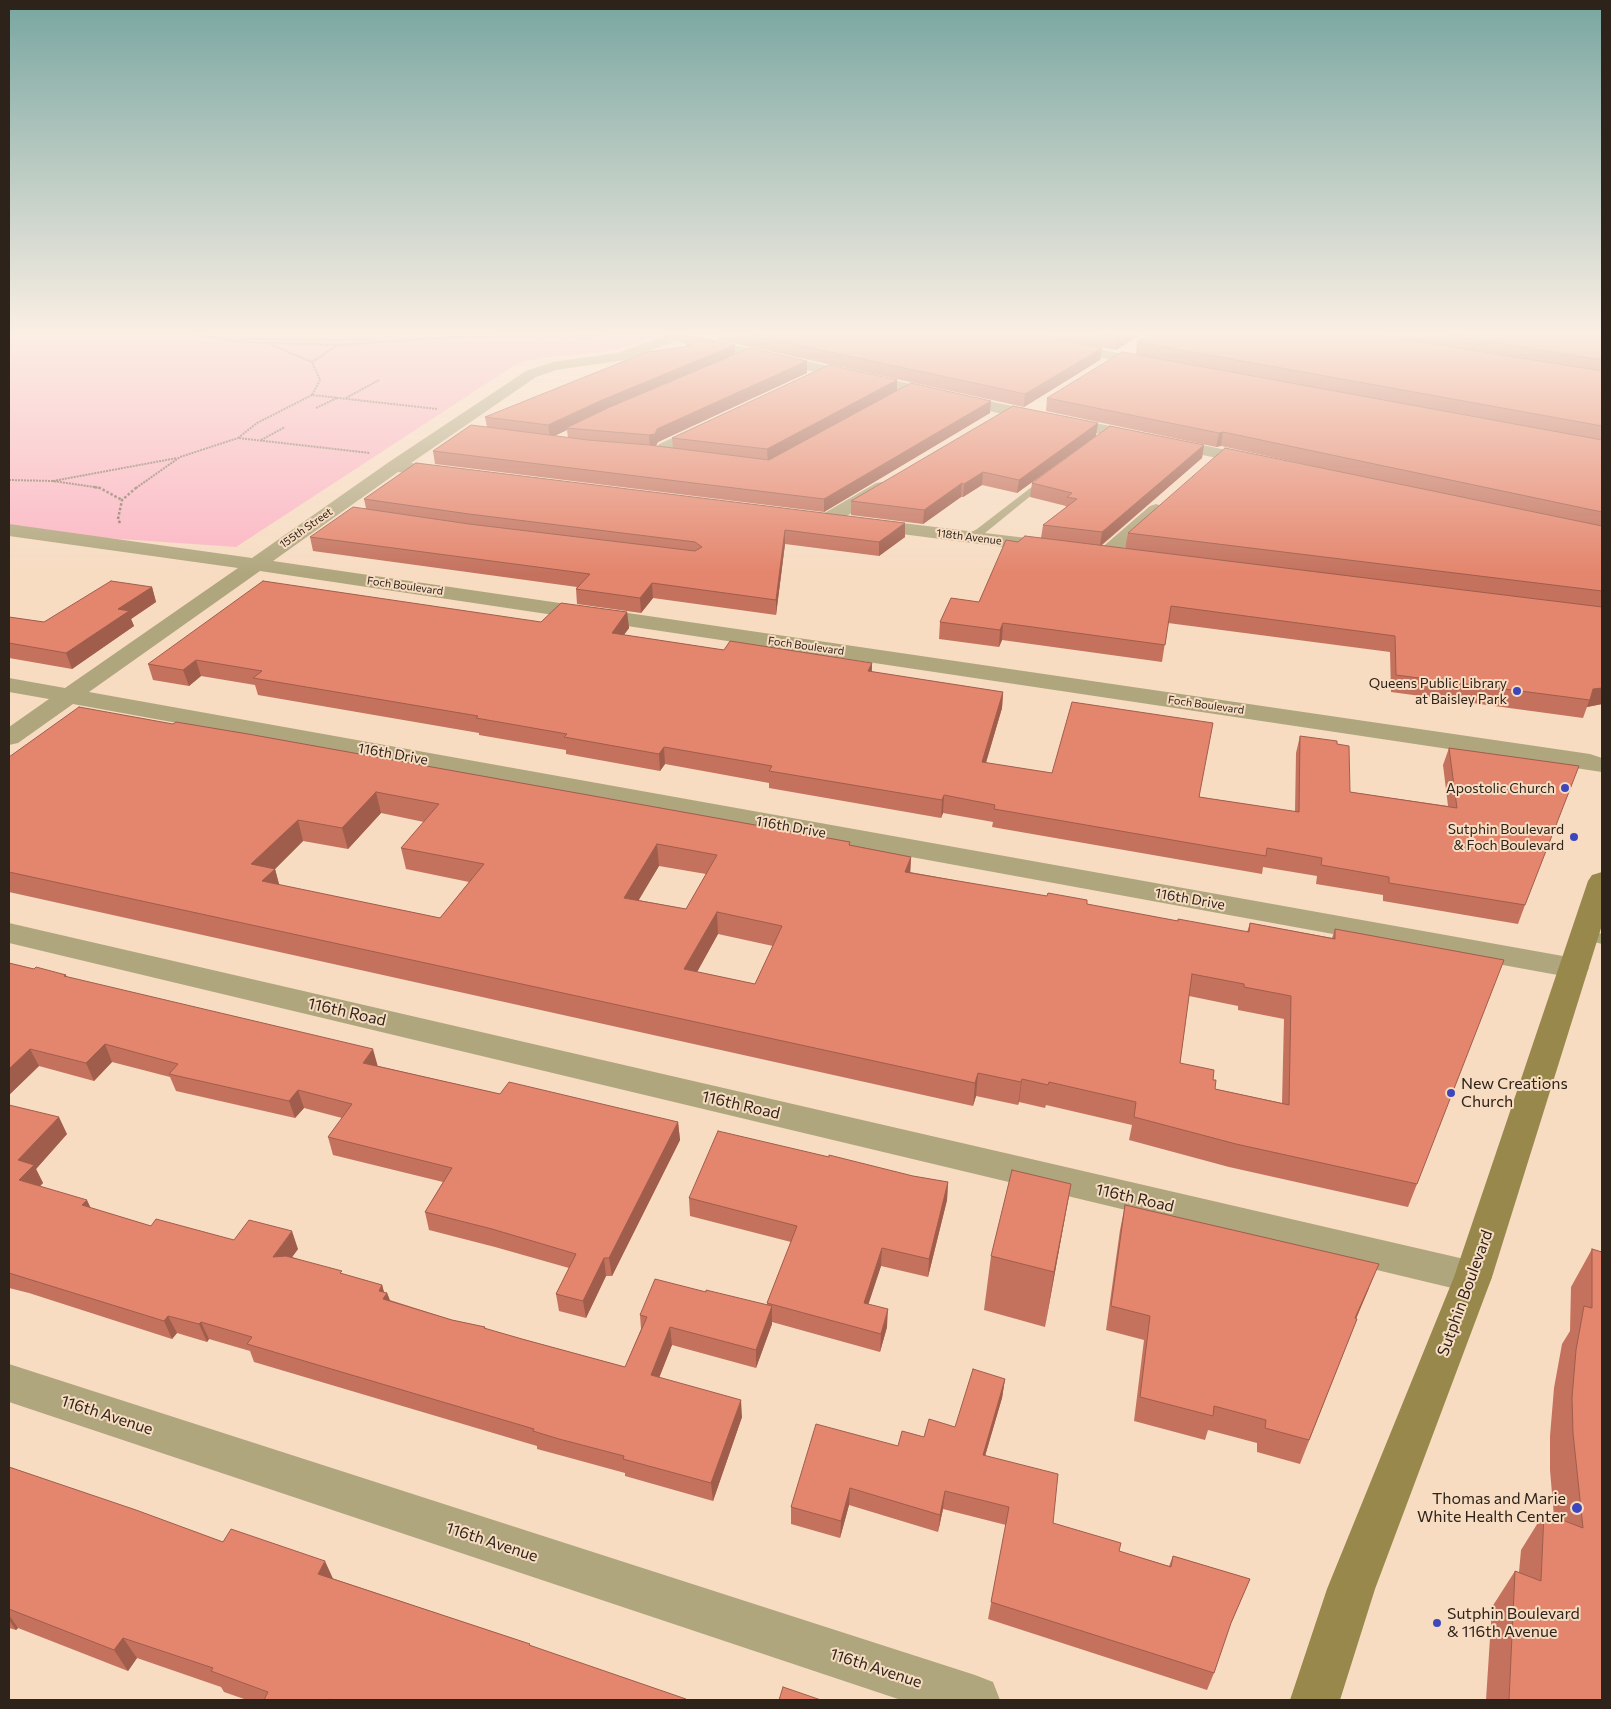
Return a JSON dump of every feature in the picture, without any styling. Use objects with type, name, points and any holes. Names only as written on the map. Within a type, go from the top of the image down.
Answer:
[{"type":"main road","name":"Sutphin Boulevard","points":[[1315,1700],[1351,1589],[1473,1277],[1587,947],[1601,886]]},
{"type":"street","name":"155th Street","points":[[9,738],[395,466],[455,430],[476,415]]},
{"type":"street","points":[[987,424],[1002,415]]},
{"type":"street","points":[[1034,415],[1214,459],[1268,464]]},
{"type":"street","points":[[663,452],[718,423]]},
{"type":"street","points":[[395,466],[467,475]]},
{"type":"street","points":[[828,520],[897,478]]},
{"type":"street","points":[[1106,554],[1170,498]]},
{"type":"street","name":"118th Avenue","points":[[808,517],[1058,548]]},
{"type":"street","name":"Foch Boulevard","points":[[9,530],[255,564],[1602,765]]},
{"type":"street","points":[[1087,552],[1126,557]]},
{"type":"street","name":"116th Drive","points":[[9,684],[1587,947]]},
{"type":"street","name":"116th Road","points":[[9,933],[1473,1277]]},
{"type":"street","name":"116th Avenue","points":[[9,1383],[975,1700]]},
{"type":"lane","points":[[970,537],[981,531],[1056,471]]},
{"type":"lane","points":[[329,512],[345,515]]},
{"type":"path","points":[[52,481],[180,457],[238,438],[257,422],[272,415]]},
{"type":"path","points":[[261,440],[285,427]]},
{"type":"path","points":[[238,438],[376,454]]},
{"type":"path","points":[[121,525],[118,520],[122,500],[148,478],[180,457]]},
{"type":"path","points":[[9,480],[52,481],[100,488],[122,500]]},
{"type":"shaded area","points":[[9,415],[439,415],[236,547],[91,537],[9,525]]},
{"type":"building","points":[[491,415],[570,415],[548,425],[485,417]]},
{"type":"building","points":[[594,415],[688,415],[657,429],[655,434],[649,435],[566,428]]},
{"type":"building","points":[[722,415],[832,415],[767,449],[672,438]]},
{"type":"building","points":[[852,415],[968,415],[824,499],[433,451],[471,425],[769,460]]},
{"type":"building","points":[[998,415],[1057,415],[1098,423],[1019,480],[983,472],[964,484],[962,483],[924,510],[851,501]]},
{"type":"building","points":[[1129,415],[1464,415],[1602,440],[1602,512],[1223,432],[1219,433]]},
{"type":"building","points":[[1540,415],[1602,415],[1602,426]]},
{"type":"building","points":[[1110,426],[1204,445],[1102,532],[1043,525],[1077,499],[1067,497],[1072,493],[1032,483]]},
{"type":"building","points":[[1225,448],[1602,526],[1602,591],[1128,533]]},
{"type":"building","points":[[416,463],[905,523],[879,542],[785,530],[776,600],[652,583],[640,598],[576,589],[590,574],[310,537],[353,507],[469,524],[695,551],[702,547],[695,542],[364,499]]},
{"type":"building","points":[[1025,536],[1602,607],[1602,688],[1593,689],[1590,700],[1396,675],[1395,636],[1171,606],[1165,645],[1003,623],[1000,630],[940,622],[951,598],[979,602],[1006,540],[1018,542]]},
{"type":"building","points":[[111,581],[152,587],[118,609],[129,611],[66,653],[9,643],[9,617],[44,622]]},
{"type":"building","points":[[263,581],[541,622],[561,603],[627,612],[612,633],[724,650],[730,641],[872,663],[868,671],[1003,692],[982,762],[1052,773],[1072,702],[1213,723],[1199,797],[1299,812],[1300,736],[1337,741],[1337,744],[1349,746],[1350,792],[1457,808],[1449,748],[1579,766],[1525,905],[1389,883],[1389,877],[1321,865],[1322,858],[1267,848],[1266,856],[1224,849],[994,809],[995,805],[944,795],[942,800],[769,771],[772,766],[664,747],[659,754],[564,737],[567,734],[476,718],[478,716],[253,678],[262,671],[196,660],[183,670],[148,664]]},
{"type":"building","points":[[79,707],[173,724],[176,722],[248,734],[850,842],[849,845],[911,857],[905,872],[1047,896],[1048,893],[1087,900],[1087,904],[1178,921],[1178,919],[1249,932],[1250,923],[1335,939],[1335,929],[1504,960],[1417,1184],[1236,1144],[1134,1117],[1136,1102],[1049,1082],[1048,1085],[1022,1079],[1021,1082],[978,1073],[975,1083],[9,872],[9,757]],"holes":[[[376,792],[439,804],[401,848],[484,864],[440,918],[262,881],[275,869],[251,864],[298,820],[342,828]],[[657,844],[717,855],[686,909],[624,898]],[[717,912],[782,926],[755,984],[684,969]],[[1192,974],[1244,984],[1244,987],[1291,996],[1289,1105],[1215,1089],[1216,1080],[1213,1080],[1214,1070],[1180,1063]]]},
{"type":"building","points":[[9,963],[34,969],[36,967],[66,975],[64,976],[373,1049],[363,1063],[500,1094],[509,1082],[678,1122],[609,1258],[604,1258],[583,1301],[556,1294],[576,1254],[492,1229],[425,1212],[452,1168],[328,1137],[352,1104],[298,1090],[289,1101],[169,1074],[178,1064],[105,1044],[86,1063],[30,1049],[9,1069]]},
{"type":"building","points":[[9,1105],[59,1117],[18,1160],[34,1165],[19,1180],[87,1200],[82,1205],[151,1226],[156,1219],[234,1240],[249,1220],[292,1231],[273,1257],[286,1256],[342,1271],[340,1273],[382,1285],[379,1291],[387,1293],[383,1299],[452,1320],[485,1327],[625,1367],[647,1317],[640,1315],[655,1279],[772,1306],[756,1350],[670,1327],[651,1375],[741,1400],[711,1483],[623,1459],[624,1456],[559,1439],[533,1431],[534,1429],[247,1344],[252,1337],[201,1322],[199,1324],[168,1316],[164,1321],[9,1273]]},
{"type":"building","points":[[718,1131],[829,1157],[829,1155],[913,1176],[948,1182],[929,1259],[882,1248],[864,1303],[888,1309],[881,1334],[767,1303],[797,1226],[689,1198]]},
{"type":"building","points":[[1012,1170],[1071,1184],[1054,1272],[991,1256]]},
{"type":"building","points":[[1125,1205],[1379,1264],[1355,1318],[1357,1319],[1309,1440],[1265,1428],[1266,1420],[1214,1406],[1213,1416],[1140,1397],[1150,1316],[1111,1306]]},
{"type":"building","name":"Thomas and Marie White Health Center","points":[[1592,1249],[1602,1252],[1602,1700],[1509,1700],[1515,1571],[1541,1581],[1544,1513],[1583,1528],[1573,1433],[1572,1398],[1576,1350],[1584,1306],[1592,1308]]},
{"type":"building","points":[[973,1369],[1005,1379],[983,1455],[1058,1474],[1053,1523],[1121,1543],[1119,1551],[1171,1567],[1173,1556],[1250,1579],[1231,1623],[1214,1673],[991,1602],[1009,1507],[945,1491],[940,1515],[850,1488],[841,1521],[791,1507],[816,1424],[898,1446],[902,1431],[924,1437],[929,1419],[955,1427]]},
{"type":"building","points":[[9,1467],[223,1542],[231,1529],[325,1561],[318,1574],[530,1644],[686,1700],[264,1700],[268,1692],[211,1671],[213,1668],[123,1638],[114,1650],[9,1609]]},
{"type":"building","points":[[783,1687],[821,1700],[779,1700]]},
{"type":"place","name":"Queens Public Library at Baisley Park","points":[[1517,691]]},
{"type":"place","name":"Apostolic Church","points":[[1565,788]]},
{"type":"place","name":"Sutphin Boulevard & Foch Boulevard","points":[[1574,837]]},
{"type":"place","name":"New Creations Church","points":[[1451,1093]]},
{"type":"place","name":"Thomas and Marie White Health Center","points":[[1577,1508]]},
{"type":"place","name":"Sutphin Boulevard & 116th Avenue","points":[[1437,1623]]}]
